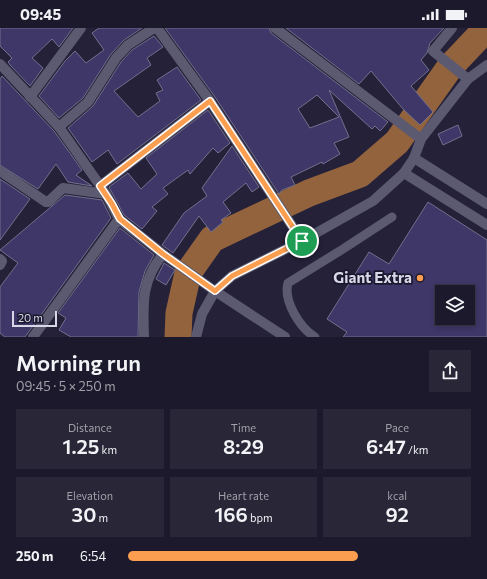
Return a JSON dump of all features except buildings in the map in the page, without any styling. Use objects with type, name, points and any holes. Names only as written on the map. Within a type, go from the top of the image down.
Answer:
[{"type":"street","points":[[30,97],[81,28]]},
{"type":"street","points":[[59,127],[88,102],[116,58],[128,45],[156,28],[210,101],[276,204],[302,241]]},
{"type":"street","points":[[275,28],[421,139]]},
{"type":"street","points":[[452,28],[432,51],[468,79]]},
{"type":"street","points":[[0,64],[59,127],[106,194],[120,219],[163,254],[215,291],[286,337]]},
{"type":"street","points":[[196,337],[202,314],[215,291],[232,276],[302,241],[373,201],[404,173],[414,158],[421,139],[468,79],[487,65]]},
{"type":"street","points":[[100,186],[210,101]]},
{"type":"street","points":[[414,158],[487,204]]},
{"type":"street","points":[[0,171],[46,202],[48,202],[63,188],[106,194]]},
{"type":"street","points":[[404,173],[487,225]]},
{"type":"street","points":[[33,337],[120,219]]},
{"type":"street","points":[[144,337],[144,291],[150,272],[163,254]]},
{"type":"street","points":[[0,259],[2,260],[0,265]]},
{"type":"lane","points":[[316,337],[297,317],[286,290],[288,283],[344,249],[392,217]]},
{"type":"waterway","points":[[178,337],[179,313],[188,273],[212,239],[309,193],[360,174],[397,142],[450,67],[487,28]]},
{"type":"place","name":"Giant Extra","points":[[420,278]]},
{"type":"route","points":[[210,101],[276,204],[302,241],[232,276],[215,291],[163,254],[120,219],[100,186],[210,101]]}]
